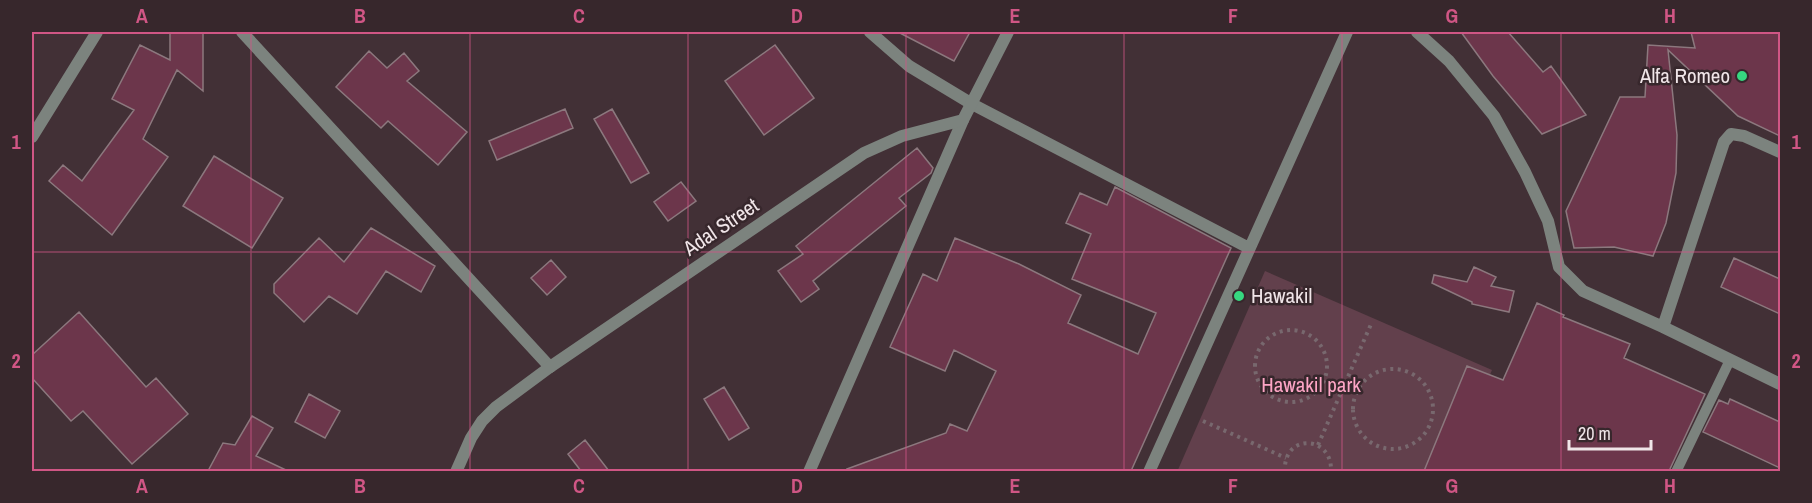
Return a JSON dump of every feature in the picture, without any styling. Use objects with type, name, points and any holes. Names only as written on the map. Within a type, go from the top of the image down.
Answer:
[{"type":"street","points":[[32,137],[97,32]]},
{"type":"street","points":[[242,32],[550,367]]},
{"type":"street","points":[[870,32],[909,66],[972,104],[1249,248]]},
{"type":"street","points":[[809,471],[963,120],[1008,32]]},
{"type":"street","points":[[1149,471],[1347,32]]},
{"type":"street","points":[[1417,32],[1449,61],[1494,116],[1525,172],[1548,221],[1559,267],[1583,291],[1780,384]]},
{"type":"street","name":"Adal Street","points":[[456,471],[471,438],[482,422],[496,407],[550,367],[864,153],[902,136],[963,120]]},
{"type":"street","points":[[1663,327],[1724,142],[1731,134],[1744,136],[1780,152]]},
{"type":"lane","points":[[1676,471],[1730,360]]},
{"type":"path","points":[[1318,445],[1372,322]]},
{"type":"path","points":[[1291,330],[1303,332],[1314,339],[1323,348],[1327,359],[1327,372],[1317,393],[1296,402],[1285,402],[1265,391],[1258,381],[1255,370],[1260,348],[1268,339],[1279,332],[1291,330]]},
{"type":"path","points":[[1389,369],[1401,369],[1413,374],[1424,383],[1431,395],[1434,409],[1431,422],[1424,434],[1414,443],[1401,448],[1386,448],[1374,444],[1363,436],[1353,413],[1358,389],[1366,379],[1377,372],[1389,369]]},
{"type":"path","points":[[1203,421],[1286,458]]},
{"type":"path","points":[[1285,471],[1286,458],[1296,446],[1311,443],[1318,445],[1329,456],[1331,471]]},
{"type":"green space","name":"Hawakil park","points":[[1265,271],[1492,370],[1448,471],[1177,472]]},
{"type":"building","points":[[170,32],[203,32],[203,91],[177,70],[143,139],[168,157],[112,235],[49,181],[63,165],[82,181],[134,110],[112,99],[140,45],[170,60]]},
{"type":"building","points":[[898,32],[970,32],[954,61]]},
{"type":"building","points":[[1461,32],[1508,32],[1543,72],[1551,66],[1586,115],[1542,134],[1493,76]]},
{"type":"building","points":[[1691,32],[1780,32],[1780,136],[1738,116],[1668,50],[1677,135],[1676,173],[1666,223],[1653,256],[1614,247],[1574,248],[1566,211],[1620,97],[1645,97],[1648,45],[1695,48]]},
{"type":"building","points":[[775,45],[814,98],[764,135],[725,81]]},
{"type":"building","points":[[369,51],[387,68],[404,53],[419,71],[407,81],[467,132],[438,165],[388,121],[381,128],[336,87]]},
{"type":"building","points":[[565,109],[573,128],[497,160],[489,141]]},
{"type":"building","points":[[612,109],[649,173],[631,183],[594,119]]},
{"type":"building","points":[[917,148],[933,168],[931,173],[899,198],[906,206],[813,281],[819,289],[801,302],[778,271],[803,254],[796,246]]},
{"type":"building","points":[[214,156],[283,198],[252,248],[183,206]]},
{"type":"building","points":[[681,182],[696,201],[668,221],[654,202]]},
{"type":"building","points":[[1115,187],[1231,248],[1131,471],[848,471],[847,469],[946,433],[950,424],[967,431],[996,371],[954,350],[945,371],[890,347],[923,274],[937,281],[955,238],[1019,264],[1081,295],[1068,323],[1138,354],[1156,313],[1072,279],[1091,234],[1066,223],[1080,193],[1107,205]]},
{"type":"building","points":[[371,228],[435,266],[421,292],[386,271],[357,314],[329,296],[304,322],[274,293],[274,284],[319,238],[344,262]]},
{"type":"building","points":[[1734,258],[1780,279],[1780,314],[1721,287]]},
{"type":"building","points":[[551,260],[566,277],[547,295],[531,278]]},
{"type":"building","points":[[1474,267],[1496,277],[1491,286],[1514,291],[1509,312],[1472,304],[1432,283],[1434,275],[1467,282]]},
{"type":"building","points":[[1537,303],[1564,315],[1563,317],[1630,344],[1624,358],[1705,394],[1669,471],[1424,471],[1467,366],[1503,380]]},
{"type":"building","points":[[79,312],[146,387],[156,378],[188,414],[132,464],[83,411],[71,421],[32,378],[32,355]]},
{"type":"building","points":[[724,387],[749,428],[729,440],[704,399]]},
{"type":"building","points":[[309,394],[340,411],[325,438],[295,422]]},
{"type":"building","points":[[1730,399],[1780,422],[1780,468],[1703,432],[1719,400],[1728,404]]},
{"type":"building","points":[[252,416],[273,428],[256,456],[288,471],[208,471],[223,443],[235,445]]},
{"type":"building","points":[[585,440],[609,471],[581,471],[568,454]]},
{"type":"place","name":"Alfa Romeo","points":[[1742,76]]},
{"type":"place","name":"Hawakil","points":[[1239,296]]}]
